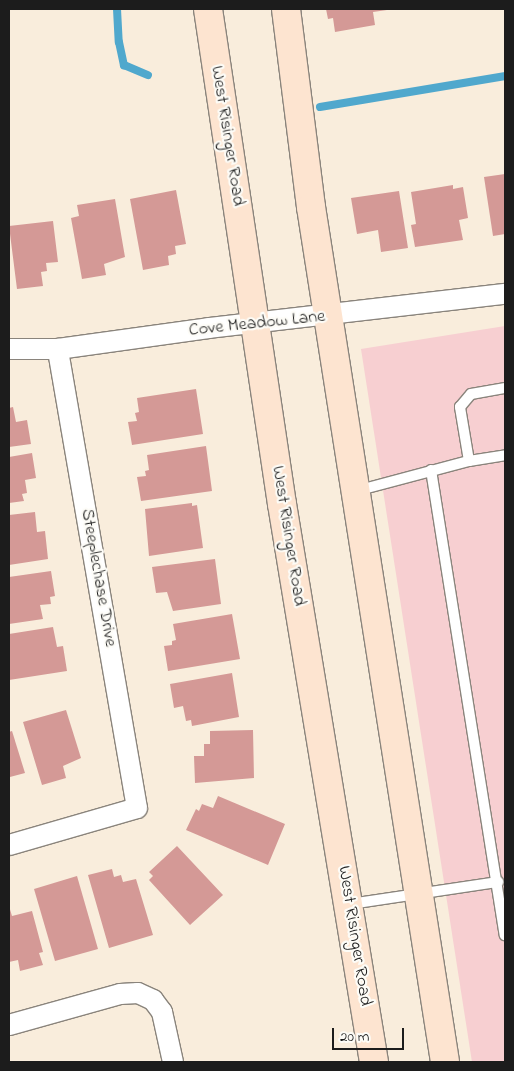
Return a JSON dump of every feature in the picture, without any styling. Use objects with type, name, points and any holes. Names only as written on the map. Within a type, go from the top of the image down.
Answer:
[{"type":"main road","name":"West Risinger Road","points":[[208,9],[282,504],[350,904],[374,1062]]},
{"type":"main road","points":[[286,9],[311,208],[445,1062]]},
{"type":"street","name":"Cove Meadow Lane","points":[[9,349],[58,349],[505,294]]},
{"type":"street","name":"Steeplechase Drive","points":[[9,845],[137,808],[58,349]]},
{"type":"street","points":[[9,1025],[120,994],[138,993],[153,1000],[162,1012],[173,1062]]},
{"type":"lane","points":[[469,461],[460,407],[471,394],[505,388]]},
{"type":"lane","points":[[356,491],[431,470],[505,455]]},
{"type":"lane","points":[[431,470],[505,935]]},
{"type":"lane","points":[[350,904],[498,882]]},
{"type":"shaded area","points":[[505,326],[505,1062],[472,1062],[361,349]]},
{"type":"building","points":[[326,9],[387,10],[373,12],[375,25],[335,32],[333,18],[328,19]]},
{"type":"building","points":[[505,174],[505,234],[493,236],[484,177]]},
{"type":"building","points":[[453,185],[453,189],[463,187],[468,218],[459,220],[463,240],[415,247],[411,225],[416,224],[411,192]]},
{"type":"building","points":[[176,190],[186,244],[175,246],[176,254],[168,256],[169,265],[143,270],[130,199]]},
{"type":"building","points":[[399,191],[408,248],[381,252],[378,230],[357,234],[351,198]]},
{"type":"building","points":[[115,199],[125,257],[104,264],[106,275],[82,279],[71,218],[79,216],[77,205]]},
{"type":"building","points":[[53,221],[58,262],[46,263],[47,271],[41,272],[43,286],[17,289],[9,226]]},
{"type":"building","points":[[196,389],[203,434],[132,445],[128,422],[137,421],[135,413],[139,412],[137,398]]},
{"type":"building","points":[[13,407],[16,422],[27,420],[31,444],[9,447],[9,408]]},
{"type":"building","points":[[206,446],[212,491],[141,501],[137,477],[146,476],[145,471],[149,470],[147,455]]},
{"type":"building","points":[[32,453],[36,478],[25,480],[27,493],[22,494],[24,501],[9,503],[9,457]]},
{"type":"building","points":[[192,503],[192,506],[197,505],[203,548],[149,556],[145,509]]},
{"type":"building","points":[[35,512],[37,532],[45,531],[48,559],[9,565],[9,515]]},
{"type":"building","points":[[215,559],[221,604],[173,611],[167,592],[156,593],[152,567]]},
{"type":"building","points":[[51,571],[55,596],[50,597],[51,604],[40,605],[43,619],[9,624],[9,577]]},
{"type":"building","points":[[232,614],[240,659],[168,671],[164,646],[172,645],[172,641],[176,640],[173,624]]},
{"type":"building","points":[[53,627],[57,647],[63,646],[67,671],[9,680],[9,634]]},
{"type":"building","points":[[232,673],[239,717],[192,726],[191,720],[186,721],[183,706],[174,708],[170,684]]},
{"type":"building","points":[[66,710],[81,758],[63,766],[66,778],[42,785],[23,722]]},
{"type":"building","points":[[253,730],[254,778],[195,783],[194,756],[204,756],[204,744],[210,744],[210,731]]},
{"type":"building","points":[[12,731],[25,773],[10,777],[9,732]]},
{"type":"building","points":[[218,796],[285,824],[268,865],[186,830],[196,809],[199,811],[202,804],[213,808]]},
{"type":"building","points":[[177,846],[223,895],[190,925],[149,880],[153,876],[149,872]]},
{"type":"building","points":[[112,869],[114,877],[121,875],[123,882],[136,879],[153,935],[109,948],[88,875]]},
{"type":"building","points":[[77,876],[98,949],[55,961],[34,889]]},
{"type":"building","points":[[9,906],[12,916],[32,911],[43,952],[39,953],[43,965],[20,971],[18,960],[9,962]]},
{"type":"waterway","points":[[117,9],[119,42],[124,65],[148,75]]},
{"type":"waterway","points":[[320,107],[505,76]]}]
